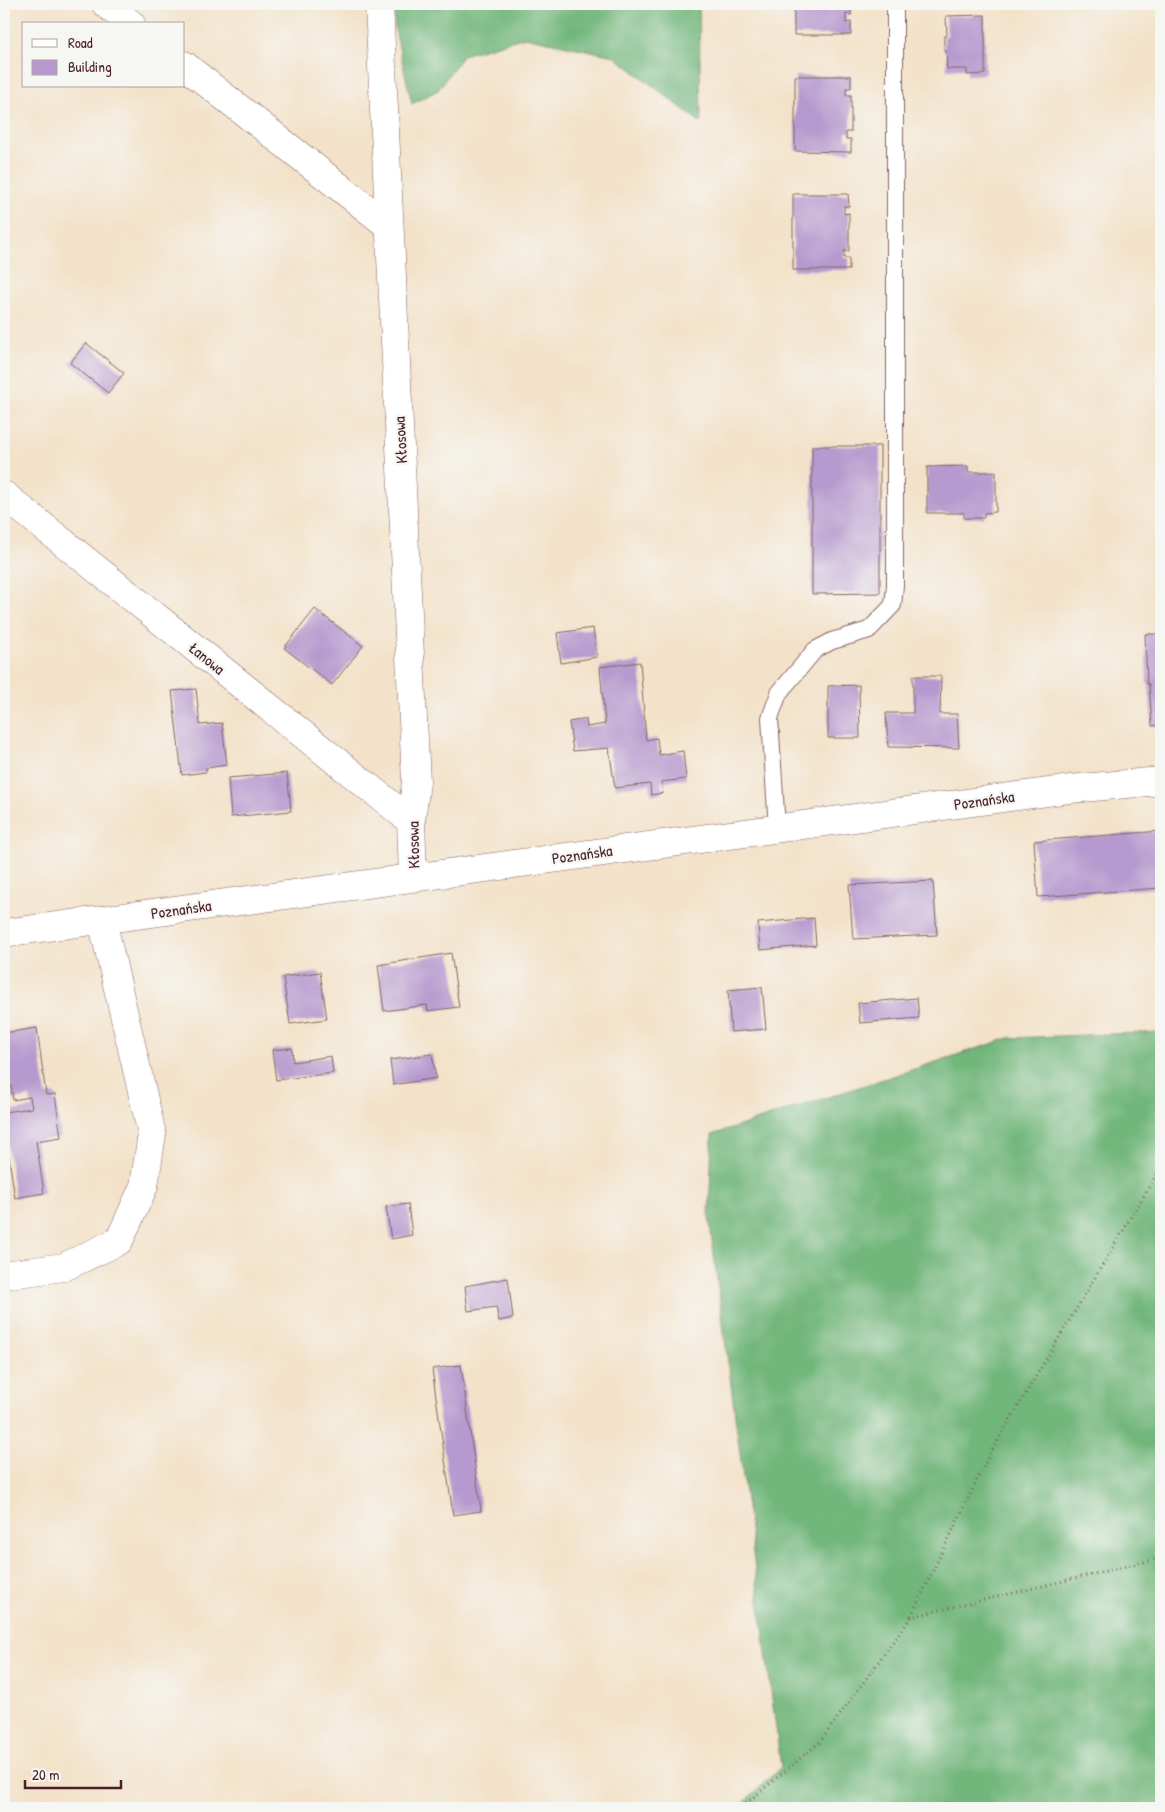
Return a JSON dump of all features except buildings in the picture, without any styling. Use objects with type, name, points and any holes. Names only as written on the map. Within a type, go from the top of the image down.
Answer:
[{"type":"street","points":[[106,4],[128,22]]},
{"type":"street","name":"Kłosowa","points":[[379,4],[416,782],[411,821],[413,877]]},
{"type":"street","points":[[185,66],[389,226]]},
{"type":"street","name":"Łanowa","points":[[4,495],[411,821]]},
{"type":"street","name":"Poznańska","points":[[4,933],[1070,789],[1161,781]]},
{"type":"street","points":[[4,1275],[64,1267],[119,1241],[144,1186],[152,1134],[102,920]]},
{"type":"lane","points":[[777,828],[770,718],[778,693],[815,650],[832,641],[869,630],[892,605],[895,585],[895,4]]},
{"type":"path","points":[[737,1808],[820,1742],[910,1617],[989,1455],[1161,1167]]},
{"type":"path","points":[[910,1617],[1161,1558]]},
{"type":"green space","points":[[394,4],[699,4],[701,123],[614,56],[525,37],[463,55],[438,90],[412,104],[395,30]]},
{"type":"green space","points":[[1161,1032],[1161,1808],[738,1808],[781,1767],[709,1217],[712,1135],[1009,1038]]}]
